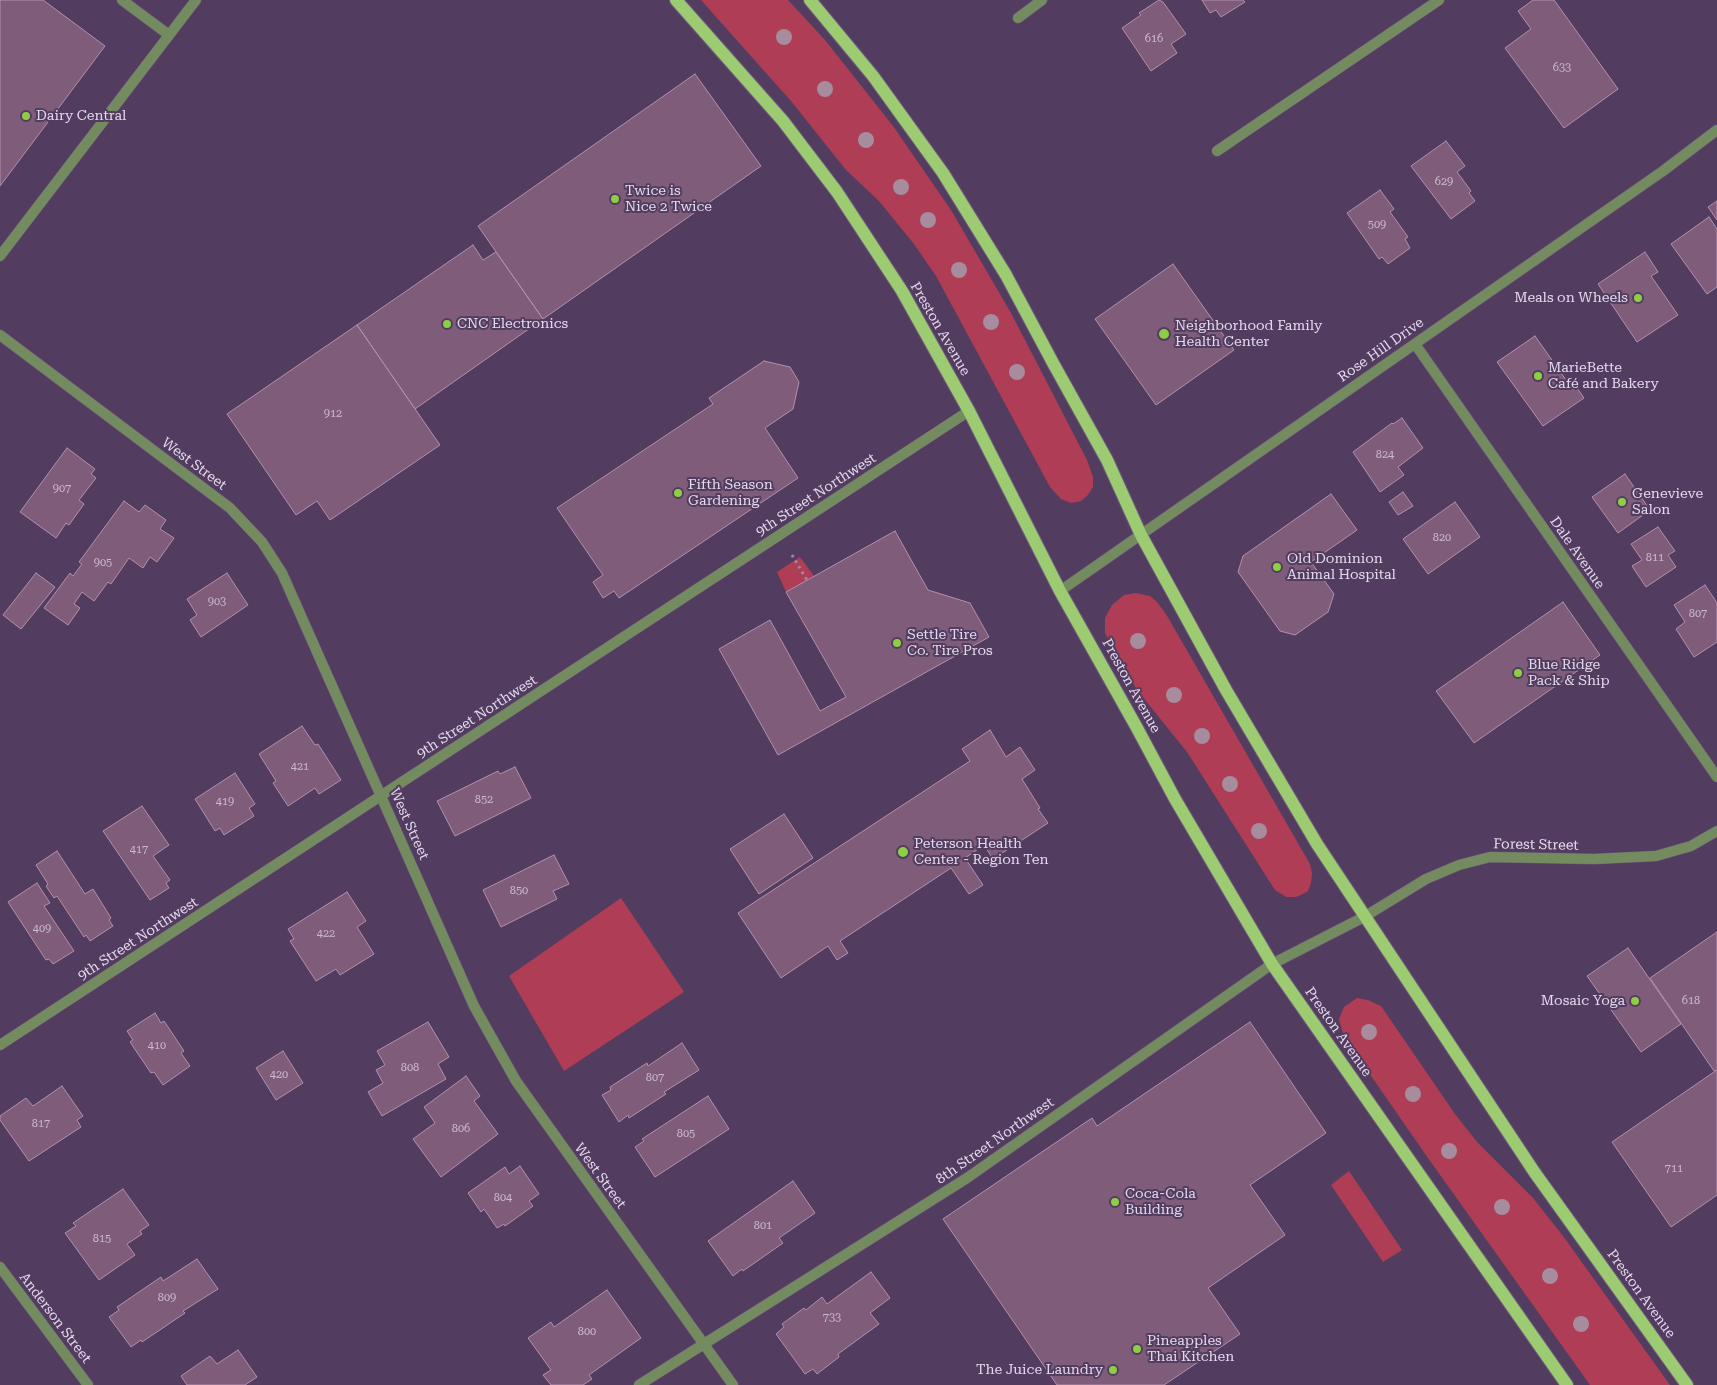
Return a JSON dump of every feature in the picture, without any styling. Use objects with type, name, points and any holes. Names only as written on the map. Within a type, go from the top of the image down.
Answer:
[{"type":"main road","name":"Preston Avenue","points":[[676,0],[783,121],[837,192],[902,291],[969,411],[1060,591],[1175,799],[1272,964],[1567,1385]]},
{"type":"main road","name":"Preston Avenue","points":[[810,0],[873,76],[937,164],[1006,274],[1107,460],[1140,535],[1226,690],[1317,844],[1535,1173],[1687,1385]]},
{"type":"street","points":[[122,0],[169,34]]},
{"type":"street","points":[[0,256],[196,0]]},
{"type":"street","points":[[1018,18],[1042,0]]},
{"type":"street","points":[[1218,151],[1439,0]]},
{"type":"street","name":"Rose Hill Drive","points":[[1060,591],[1664,171],[1717,130]]},
{"type":"street","name":"West Street","points":[[0,335],[230,508],[262,542],[282,573],[474,1006],[516,1081],[733,1385]]},
{"type":"street","name":"Dale Avenue","points":[[1414,344],[1717,777]]},
{"type":"street","name":"9th Street Northwest","points":[[0,1045],[969,411]]},
{"type":"street","name":"Forest Street","points":[[1364,917],[1426,880],[1459,865],[1490,857],[1594,859],[1656,856],[1691,846],[1717,831]]},
{"type":"street","name":"8th Street Northwest","points":[[639,1385],[967,1178],[1272,964],[1364,917]]},
{"type":"street","name":"Anderson Street","points":[[0,1267],[88,1385]]},
{"type":"path","points":[[792,555],[807,580]]},
{"type":"shaded area","points":[[701,0],[788,0],[825,40],[893,126],[951,210],[1011,313],[1087,460],[1093,477],[1093,487],[1081,501],[1071,503],[1061,499],[1050,487],[936,276],[914,244],[879,201],[846,170],[791,101]]},
{"type":"shaded area","points":[[800,557],[814,576],[786,592],[777,572]]},
{"type":"shaded area","points":[[1136,593],[1150,596],[1166,614],[1310,864],[1312,873],[1311,883],[1308,891],[1301,895],[1286,897],[1275,890],[1187,752],[1137,690],[1105,633],[1105,618],[1112,605],[1124,595]]},
{"type":"shaded area","points":[[621,898],[684,992],[564,1071],[509,976]]},
{"type":"shaded area","points":[[1357,998],[1368,1000],[1381,1006],[1455,1114],[1477,1142],[1533,1198],[1563,1236],[1670,1385],[1590,1385],[1344,1037],[1339,1019],[1344,1007]]},
{"type":"shaded area","points":[[1349,1171],[1402,1250],[1383,1262],[1331,1185]]},
{"type":"building","name":"Dairy Central","points":[[0,0],[43,0],[105,46],[0,186]]},
{"type":"building","points":[[1159,0],[1163,2],[1186,34],[1171,44],[1177,53],[1151,71],[1122,28],[1141,15],[1139,13]]},
{"type":"building","points":[[1202,0],[1243,0],[1245,2],[1221,17],[1216,10],[1210,13]]},
{"type":"building","points":[[1533,0],[1554,0],[1618,89],[1564,128],[1505,48],[1531,29],[1518,11]]},
{"type":"building","points":[[695,74],[761,166],[543,319],[478,226]]},
{"type":"building","points":[[1446,141],[1465,166],[1457,172],[1471,191],[1469,193],[1475,201],[1451,219],[1411,166]]},
{"type":"building","points":[[1380,190],[1394,209],[1390,212],[1408,237],[1405,239],[1410,248],[1388,264],[1382,257],[1379,259],[1347,213]]},
{"type":"building","points":[[1717,201],[1717,220],[1708,207]]},
{"type":"building","points":[[1709,217],[1717,229],[1717,287],[1707,294],[1671,244]]},
{"type":"building","points":[[473,245],[483,260],[496,252],[543,319],[415,409],[357,325]]},
{"type":"building","points":[[1645,252],[1658,272],[1651,276],[1678,315],[1637,342],[1598,284]]},
{"type":"building","name":"Neighborhood Family Health Center","points":[[1173,264],[1234,350],[1156,405],[1095,319]]},
{"type":"building","points":[[357,325],[440,445],[330,520],[317,501],[296,515],[227,414]]},
{"type":"building","points":[[1535,336],[1573,390],[1577,388],[1584,398],[1543,426],[1497,362]]},
{"type":"building","name":"Fifth Season Gardening","points":[[764,361],[790,367],[799,382],[793,409],[765,428],[798,478],[619,598],[614,591],[603,598],[593,582],[603,575],[557,508],[713,404],[709,398]]},
{"type":"building","points":[[1402,418],[1423,448],[1398,467],[1404,475],[1380,492],[1353,452],[1392,423]]},
{"type":"building","points":[[67,448],[95,469],[91,474],[96,478],[79,500],[84,504],[69,525],[66,523],[56,538],[20,512]]},
{"type":"building","points":[[1625,474],[1650,510],[1618,533],[1592,497]]},
{"type":"building","points":[[1403,492],[1413,506],[1398,515],[1389,502]]},
{"type":"building","name":"Old Dominion Animal Hospital","points":[[1331,494],[1357,530],[1311,562],[1334,594],[1328,612],[1295,635],[1280,631],[1238,572],[1243,556]]},
{"type":"building","points":[[124,501],[139,512],[145,505],[166,520],[160,529],[174,538],[157,562],[150,557],[143,568],[129,558],[111,584],[108,582],[94,601],[82,592],[74,604],[80,608],[68,625],[44,608],[70,573],[73,576],[82,564],[79,562]]},
{"type":"building","points":[[1455,502],[1480,537],[1428,574],[1403,539]]},
{"type":"building","points":[[1658,527],[1675,551],[1668,555],[1676,567],[1646,587],[1632,566],[1642,560],[1631,544]]},
{"type":"building","name":"Settle Tire Co. Tire Pros","points":[[895,531],[928,590],[970,603],[989,637],[778,755],[719,649],[770,620],[820,711],[846,697],[786,592]]},
{"type":"building","points":[[36,573],[55,587],[21,629],[3,615]]},
{"type":"building","points":[[227,573],[248,605],[201,637],[190,620],[197,615],[187,599]]},
{"type":"building","points":[[1705,585],[1717,603],[1717,642],[1694,657],[1676,629],[1685,622],[1674,605]]},
{"type":"building","name":"Blue Ridge Pack & Ship","points":[[1563,602],[1600,655],[1474,743],[1436,691]]},
{"type":"building","points":[[302,726],[315,745],[318,744],[341,780],[319,794],[315,788],[288,806],[273,783],[276,781],[259,754]]},
{"type":"building","name":"Peterson Health Center - Region Ten","points":[[990,730],[1006,757],[1020,747],[1035,770],[1022,779],[1048,823],[993,859],[984,845],[965,858],[983,885],[969,894],[951,868],[840,941],[848,953],[837,960],[828,946],[781,978],[738,913],[970,761],[962,749]]},
{"type":"building","points":[[515,767],[531,798],[455,836],[437,801],[498,771],[500,774]]},
{"type":"building","points":[[235,773],[255,804],[249,808],[254,816],[224,835],[220,828],[215,831],[195,799]]},
{"type":"building","points":[[142,806],[169,845],[153,856],[170,880],[166,883],[169,888],[150,900],[103,831]]},
{"type":"building","points":[[784,814],[813,858],[759,894],[730,849]]},
{"type":"building","points":[[57,851],[85,894],[93,889],[111,918],[109,920],[113,926],[90,941],[86,935],[84,937],[57,896],[54,898],[36,865]]},
{"type":"building","points":[[554,855],[569,884],[553,891],[557,899],[501,927],[483,890]]},
{"type":"building","points":[[37,883],[50,903],[44,906],[74,951],[53,964],[49,959],[46,960],[8,902]]},
{"type":"building","points":[[347,892],[366,921],[357,927],[374,954],[340,975],[336,969],[316,981],[290,941],[294,939],[288,929]]},
{"type":"building","points":[[1717,932],[1717,1070],[1714,1071],[1650,978]]},
{"type":"building","name":"Mosaic Yoga","points":[[1628,948],[1681,1024],[1641,1052],[1587,976]]},
{"type":"building","points":[[155,1013],[161,1023],[164,1021],[184,1051],[181,1053],[190,1066],[163,1085],[154,1072],[151,1073],[130,1042],[133,1040],[127,1031]]},
{"type":"building","points":[[428,1022],[449,1057],[438,1064],[446,1079],[382,1116],[368,1092],[383,1083],[376,1070],[385,1065],[377,1051]]},
{"type":"building","name":"Coca-Cola Building","points":[[1250,1022],[1326,1133],[1250,1185],[1285,1235],[1208,1288],[1240,1334],[1164,1385],[1057,1385],[943,1219],[1092,1118],[1097,1126]]},
{"type":"building","points":[[682,1043],[699,1070],[664,1092],[666,1094],[629,1118],[628,1115],[619,1122],[602,1095],[611,1090],[610,1087],[647,1063],[648,1066]]},
{"type":"building","points":[[283,1051],[303,1083],[276,1100],[256,1068]]},
{"type":"building","points":[[1717,1070],[1717,1195],[1671,1227],[1612,1142]]},
{"type":"building","points":[[466,1076],[480,1096],[474,1101],[498,1134],[441,1177],[413,1139],[435,1123],[424,1107]]},
{"type":"building","points":[[62,1086],[83,1116],[77,1120],[81,1127],[29,1161],[0,1120],[0,1116],[26,1098],[33,1106]]},
{"type":"building","points":[[708,1096],[729,1129],[655,1177],[635,1147],[644,1141],[642,1139]]},
{"type":"building","points":[[520,1166],[539,1194],[529,1201],[533,1206],[505,1226],[504,1224],[497,1228],[484,1209],[481,1212],[468,1193],[505,1167],[509,1174]]},
{"type":"building","points":[[793,1181],[815,1213],[779,1238],[783,1243],[733,1276],[708,1241]]},
{"type":"building","points":[[123,1189],[149,1225],[140,1231],[142,1234],[127,1244],[135,1255],[99,1280],[65,1233],[76,1226],[73,1223]]},
{"type":"building","points":[[197,1259],[218,1289],[183,1311],[185,1313],[142,1342],[141,1340],[131,1347],[109,1317],[119,1310],[117,1307],[161,1277],[163,1281]]},
{"type":"building","points":[[871,1272],[890,1298],[870,1313],[879,1324],[838,1354],[839,1357],[817,1374],[813,1369],[805,1374],[776,1334],[784,1327],[782,1324],[804,1308],[806,1310],[822,1297],[827,1304]]},
{"type":"building","points":[[607,1290],[641,1338],[589,1375],[592,1379],[583,1385],[551,1385],[543,1375],[551,1370],[528,1338],[551,1322],[554,1327]]},
{"type":"building","points":[[238,1350],[257,1377],[245,1385],[187,1385],[181,1376],[210,1356],[217,1364]]},
{"type":"place","name":"Dairy Central","points":[[26,116]]},
{"type":"place","name":"Twice is Nice 2 Twice","points":[[615,199]]},
{"type":"place","name":"Meals on Wheels","points":[[1638,298]]},
{"type":"place","name":"CNC Electronics","points":[[447,324]]},
{"type":"place","name":"Neighborhood Family Health Center","points":[[1164,334]]},
{"type":"place","name":"MarieBette Café and Bakery","points":[[1538,376]]},
{"type":"place","name":"Fifth Season Gardening","points":[[678,493]]},
{"type":"place","name":"Genevieve Salon","points":[[1622,502]]},
{"type":"place","name":"Old Dominion Animal Hospital","points":[[1277,567]]},
{"type":"place","name":"Settle Tire Co. Tire Pros","points":[[897,643]]},
{"type":"place","name":"Blue Ridge Pack & Ship","points":[[1518,673]]},
{"type":"place","name":"Peterson Health Center - Region Ten","points":[[903,852]]},
{"type":"place","name":"Mosaic Yoga","points":[[1635,1001]]},
{"type":"place","name":"Coca-Cola Building","points":[[1115,1202]]},
{"type":"place","name":"Pineapples Thai Kitchen","points":[[1137,1349]]},
{"type":"place","name":"The Juice Laundry","points":[[1113,1370]]}]
